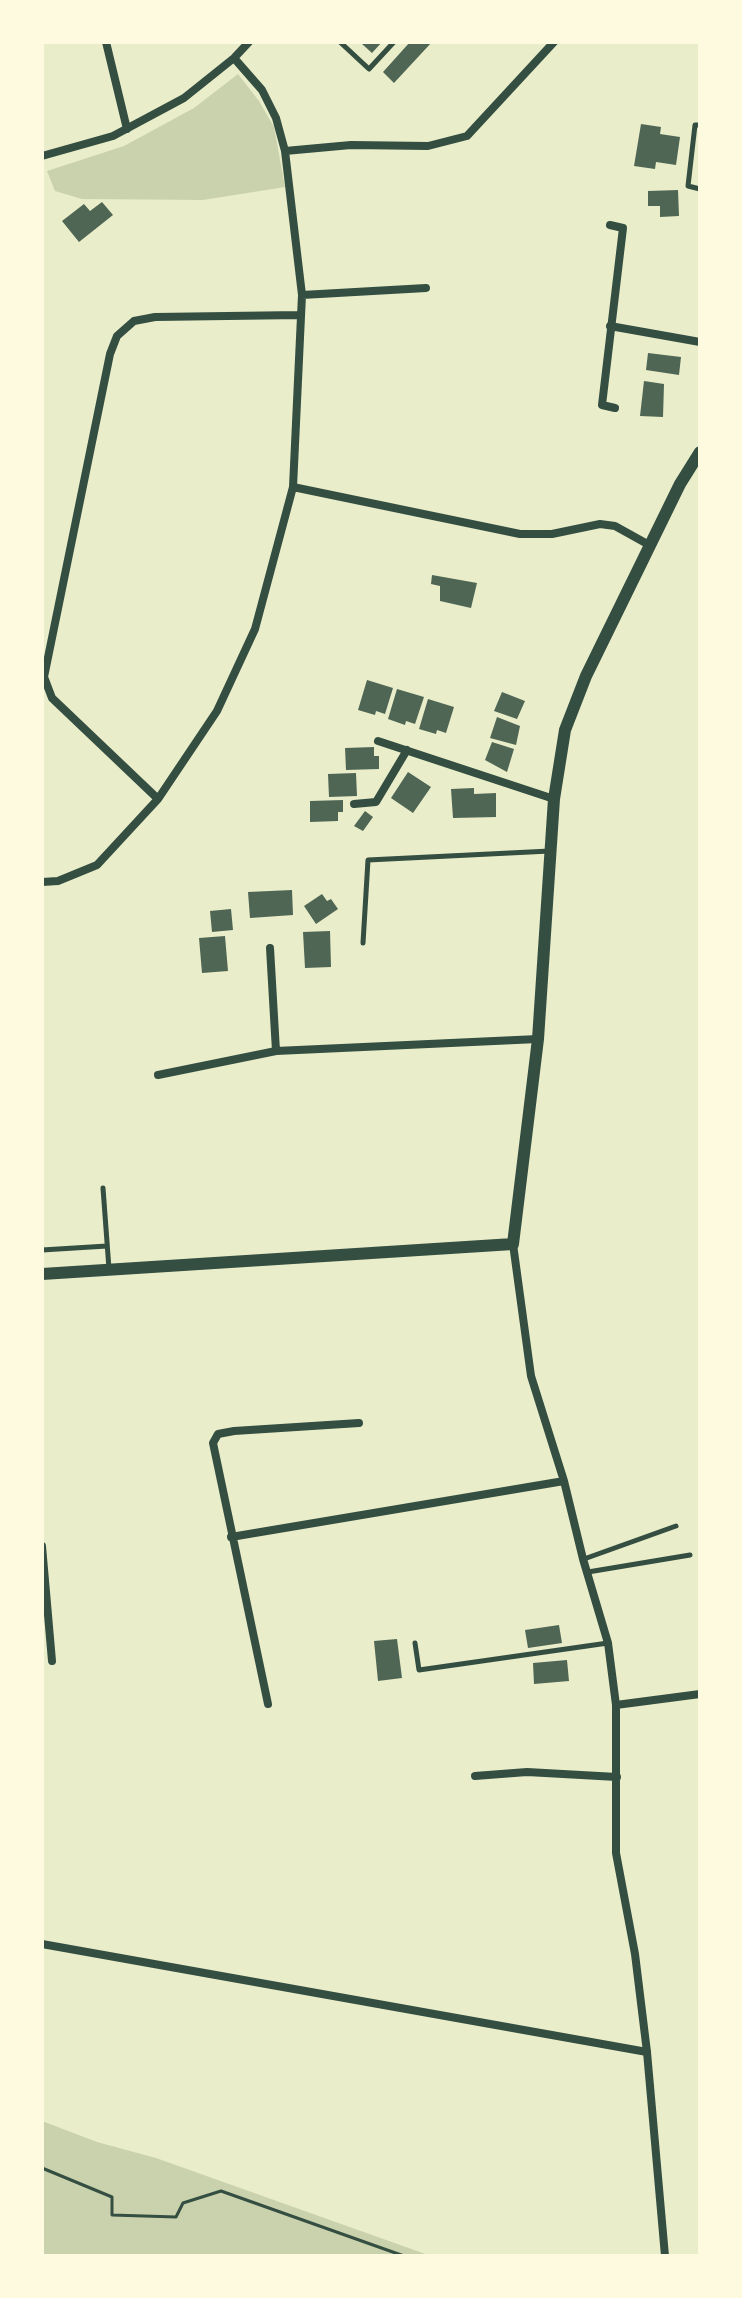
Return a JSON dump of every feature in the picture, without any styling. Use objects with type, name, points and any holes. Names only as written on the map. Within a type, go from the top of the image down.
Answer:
[{"type":"street","points":[[106,42],[127,129]]},
{"type":"street","points":[[42,156],[113,136],[184,98],[249,42]]},
{"type":"street","points":[[285,151],[351,145],[428,146],[467,136],[554,42]]},
{"type":"street","points":[[42,882],[58,881],[97,865],[158,799],[217,711],[255,629],[293,487],[302,295],[285,151],[276,118],[262,90],[234,58]]},
{"type":"street","points":[[610,225],[623,228],[602,405],[615,408]]},
{"type":"street","points":[[302,295],[426,288]]},
{"type":"street","points":[[158,799],[52,698],[44,677],[110,354],[117,336],[134,321],[155,317],[300,315]]},
{"type":"street","points":[[610,326],[700,342]]},
{"type":"street","points":[[665,2256],[647,2052],[635,1954],[616,1853],[616,1705],[608,1643],[564,1481],[531,1376],[513,1244],[538,1039],[554,799],[565,730],[586,676],[680,484],[700,452]]},
{"type":"street","points":[[293,487],[520,534],[552,534],[600,524],[615,526],[651,546]]},
{"type":"street","points":[[378,741],[554,799]]},
{"type":"street","points":[[354,804],[376,802],[407,750]]},
{"type":"street","points":[[270,948],[276,1051]]},
{"type":"street","points":[[158,1075],[276,1051],[538,1039]]},
{"type":"street","points":[[42,1274],[513,1244]]},
{"type":"street","points":[[268,1704],[213,1443],[218,1434],[234,1431],[359,1423]]},
{"type":"street","points":[[231,1537],[564,1481]]},
{"type":"street","points":[[42,1546],[52,1661]]},
{"type":"street","points":[[616,1705],[700,1694]]},
{"type":"street","points":[[475,1776],[527,1772],[617,1777]]},
{"type":"street","points":[[42,1944],[647,2052]]},
{"type":"lane","points":[[340,42],[369,69],[394,42]]},
{"type":"lane","points":[[700,125],[695,125],[688,186],[700,189]]},
{"type":"lane","points":[[363,943],[368,860],[551,851]]},
{"type":"lane","points":[[103,1188],[109,1270]]},
{"type":"lane","points":[[42,1250],[107,1246]]},
{"type":"lane","points":[[583,1559],[676,1526]]},
{"type":"lane","points":[[588,1572],[690,1555]]},
{"type":"lane","points":[[415,1643],[419,1670],[608,1643]]},
{"type":"path","points":[[42,2168],[112,2197],[112,2215],[176,2217],[183,2203],[221,2191],[404,2256]]},
{"type":"green space","points":[[238,74],[274,127],[285,187],[203,200],[82,199],[55,191],[47,171],[124,146],[194,108]]},
{"type":"green space","points":[[42,2121],[97,2142],[156,2158],[431,2256],[42,2256]]},
{"type":"building","points":[[382,42],[372,53],[362,44]]},
{"type":"building","points":[[410,42],[432,42],[394,83],[383,72]]},
{"type":"building","points":[[641,124],[661,127],[660,134],[680,137],[676,165],[656,162],[655,169],[634,166]]},
{"type":"building","points":[[678,190],[679,216],[660,217],[660,206],[648,206],[648,191]]},
{"type":"building","points":[[102,202],[113,215],[79,242],[62,221],[84,204],[90,211]]},
{"type":"building","points":[[648,353],[681,357],[679,375],[646,370]]},
{"type":"building","points":[[644,381],[664,384],[663,417],[640,416]]},
{"type":"building","points":[[432,575],[477,583],[471,608],[440,601],[440,586],[431,584]]},
{"type":"building","points":[[367,680],[393,688],[385,714],[376,711],[375,715],[358,710]]},
{"type":"building","points":[[397,689],[424,697],[415,724],[406,721],[405,725],[388,719]]},
{"type":"building","points":[[502,692],[525,701],[517,719],[494,711]]},
{"type":"building","points":[[428,699],[454,707],[446,733],[437,730],[436,734],[419,729]]},
{"type":"building","points":[[497,717],[520,726],[516,745],[490,738]]},
{"type":"building","points":[[492,742],[514,749],[507,772],[485,760]]},
{"type":"building","points":[[374,747],[374,756],[379,756],[379,769],[346,770],[345,748]]},
{"type":"building","points":[[408,772],[431,787],[413,813],[391,798]]},
{"type":"building","points":[[356,773],[357,796],[329,797],[328,774]]},
{"type":"building","points":[[474,788],[474,794],[496,793],[496,817],[453,818],[451,789]]},
{"type":"building","points":[[343,800],[343,812],[338,812],[338,821],[310,822],[310,801]]},
{"type":"building","points":[[365,811],[373,817],[363,831],[354,826]]},
{"type":"building","points":[[292,890],[293,915],[250,918],[248,892]]},
{"type":"building","points":[[322,894],[327,901],[331,899],[338,909],[316,924],[304,906]]},
{"type":"building","points":[[231,909],[233,930],[212,932],[210,911]]},
{"type":"building","points":[[330,931],[331,967],[305,968],[303,932]]},
{"type":"building","points":[[225,936],[228,971],[202,973],[199,938]]},
{"type":"building","points":[[559,1625],[562,1643],[528,1648],[525,1630]]},
{"type":"building","points":[[397,1639],[402,1678],[378,1681],[374,1641]]},
{"type":"building","points":[[567,1660],[569,1681],[534,1684],[533,1663]]}]
